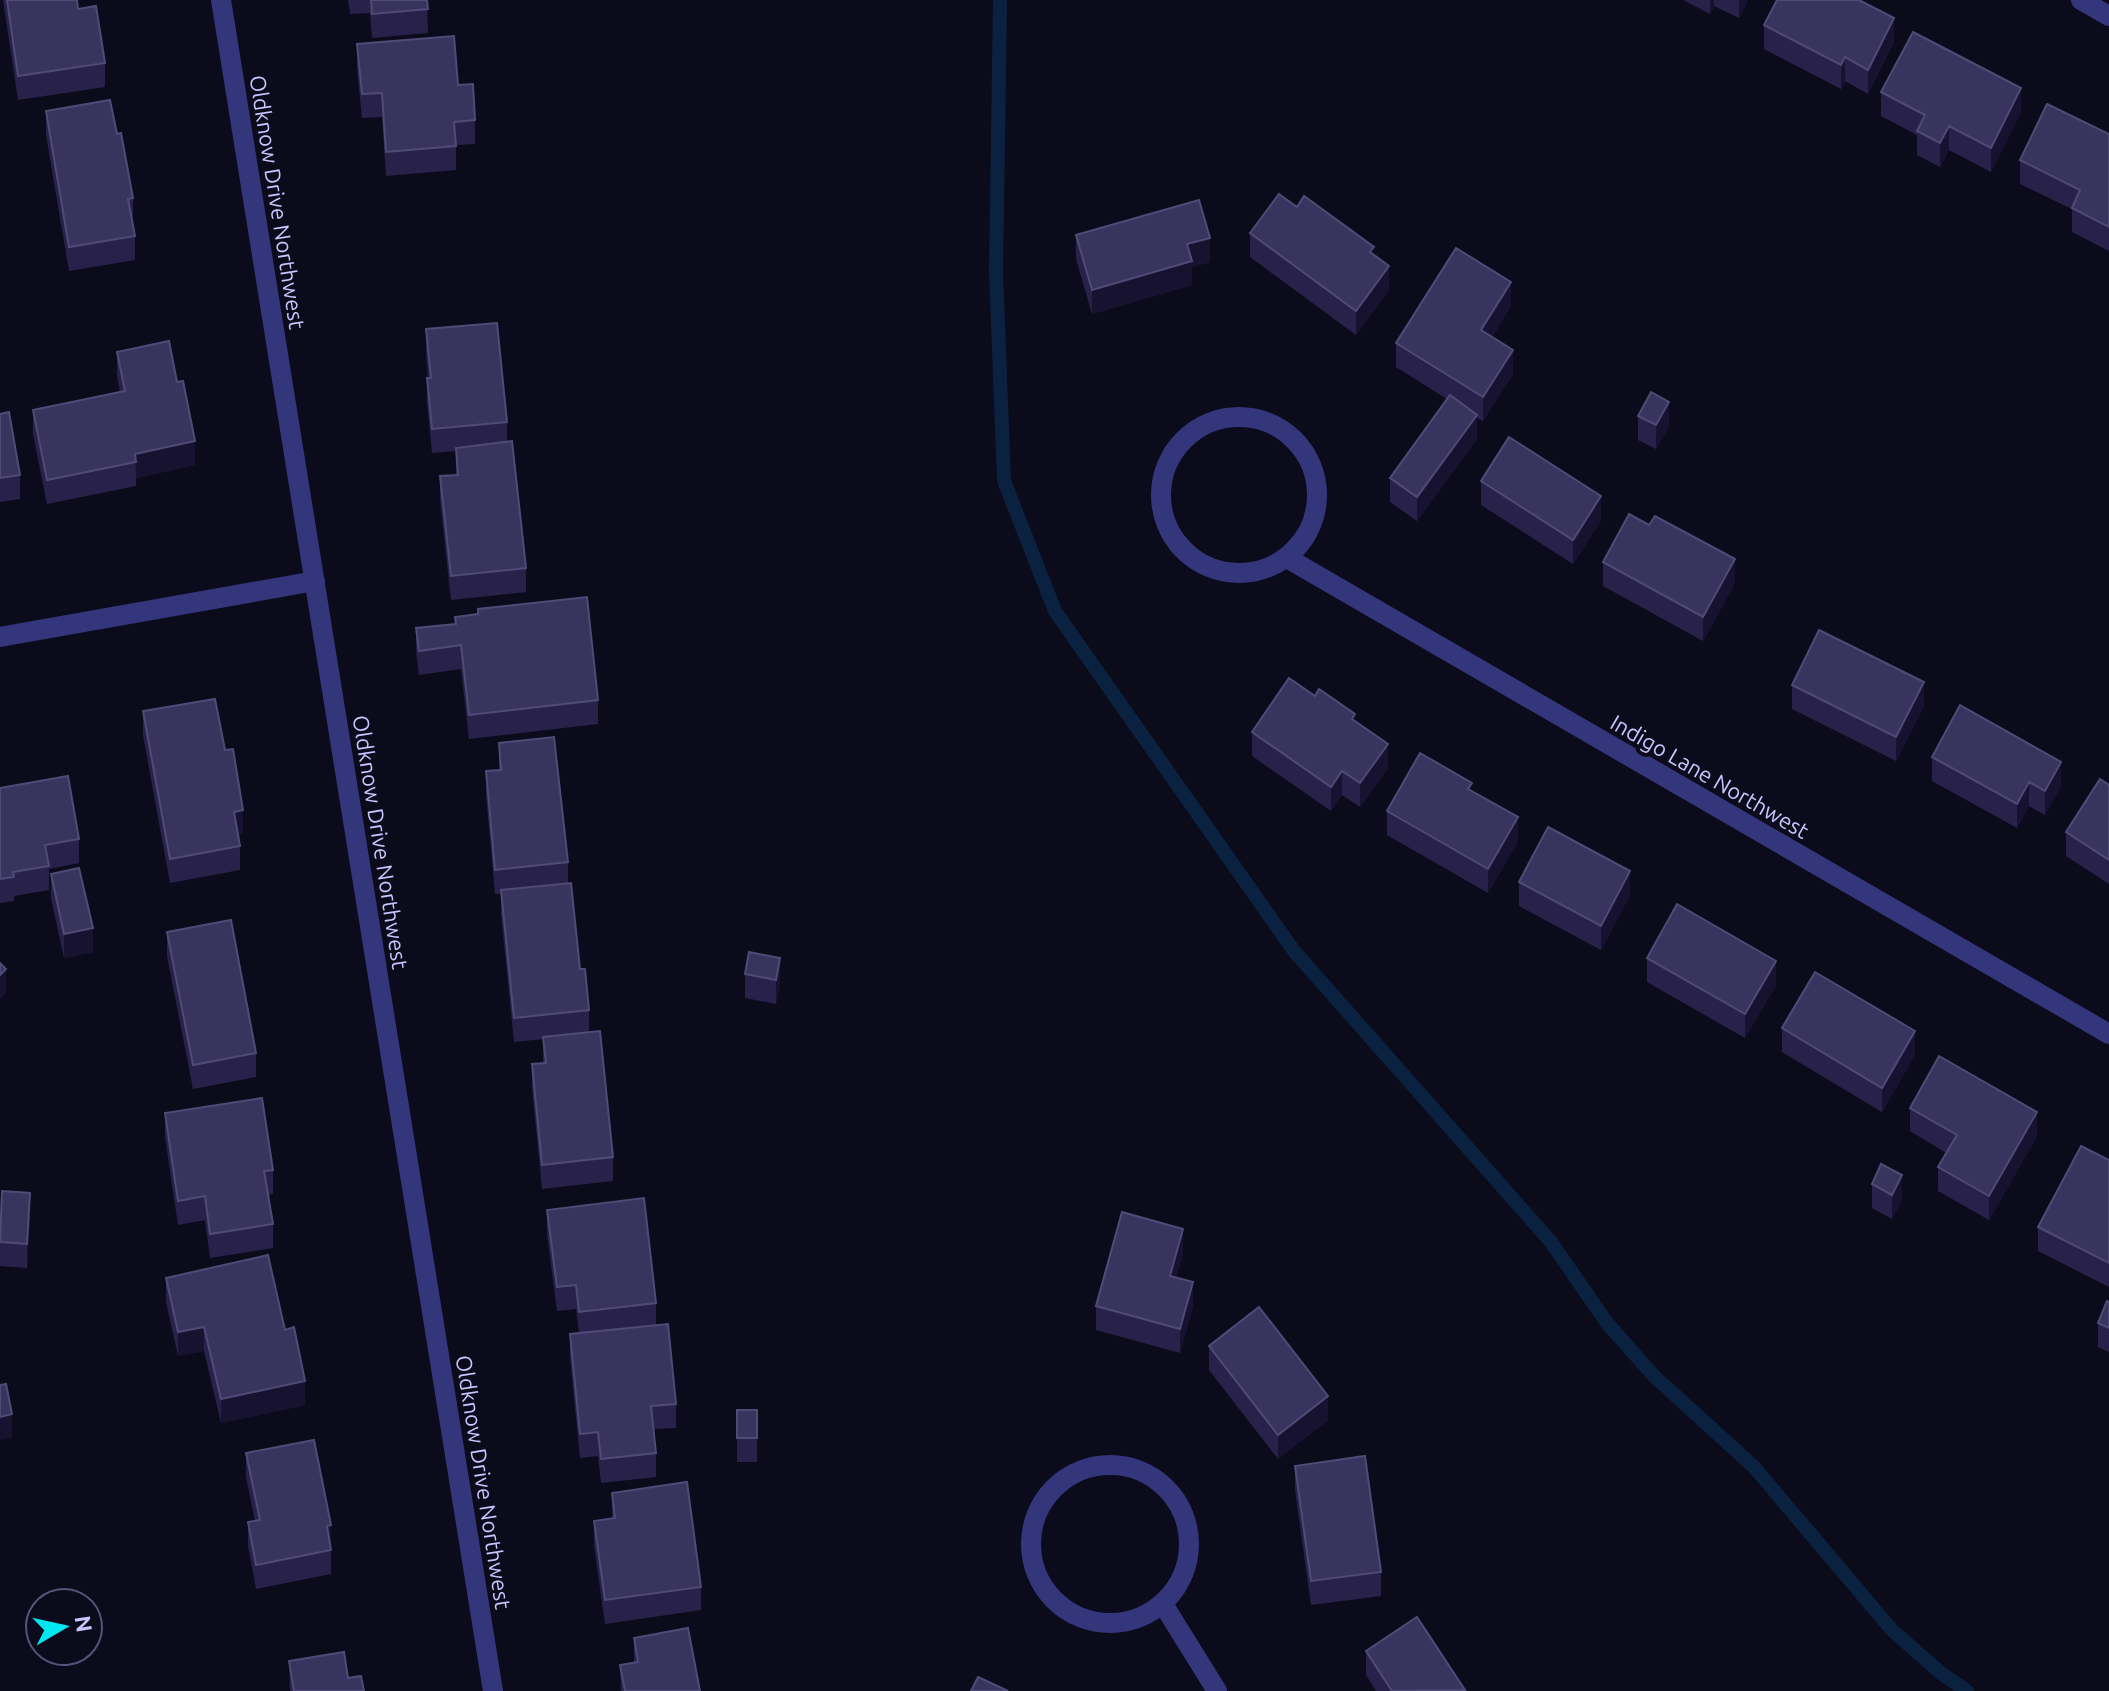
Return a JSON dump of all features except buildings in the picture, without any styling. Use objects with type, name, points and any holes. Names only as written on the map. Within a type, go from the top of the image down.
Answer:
[{"type":"street","name":"Oldknow Drive Northwest","points":[[221,0],[493,1691]]},
{"type":"street","points":[[2081,0],[2109,16]]},
{"type":"street","points":[[1227,417],[1253,417],[1277,426],[1298,442],[1312,464],[1318,490],[1315,516],[1305,539],[1287,558],[1264,570],[1238,574],[1213,570],[1190,557],[1172,537],[1162,513],[1160,487],[1167,462],[1182,440],[1203,424],[1227,417]]},
{"type":"street","name":"Indigo Lane Northwest","points":[[1287,558],[2109,1034]]},
{"type":"street","points":[[0,637],[315,581]]},
{"type":"street","points":[[1112,1464],[1138,1469],[1162,1483],[1179,1504],[1188,1529],[1189,1557],[1180,1583],[1163,1604],[1142,1617],[1117,1624],[1093,1622],[1069,1612],[1050,1596],[1037,1575],[1031,1550],[1034,1525],[1043,1502],[1061,1482],[1085,1469],[1112,1464]]},
{"type":"street","points":[[1163,1604],[1217,1691]]},
{"type":"waterway","points":[[1000,0],[996,272],[1004,481],[1055,611],[1294,951],[1551,1242],[1607,1323],[1654,1376],[1754,1467],[1892,1630],[1942,1674],[1967,1691]]}]
